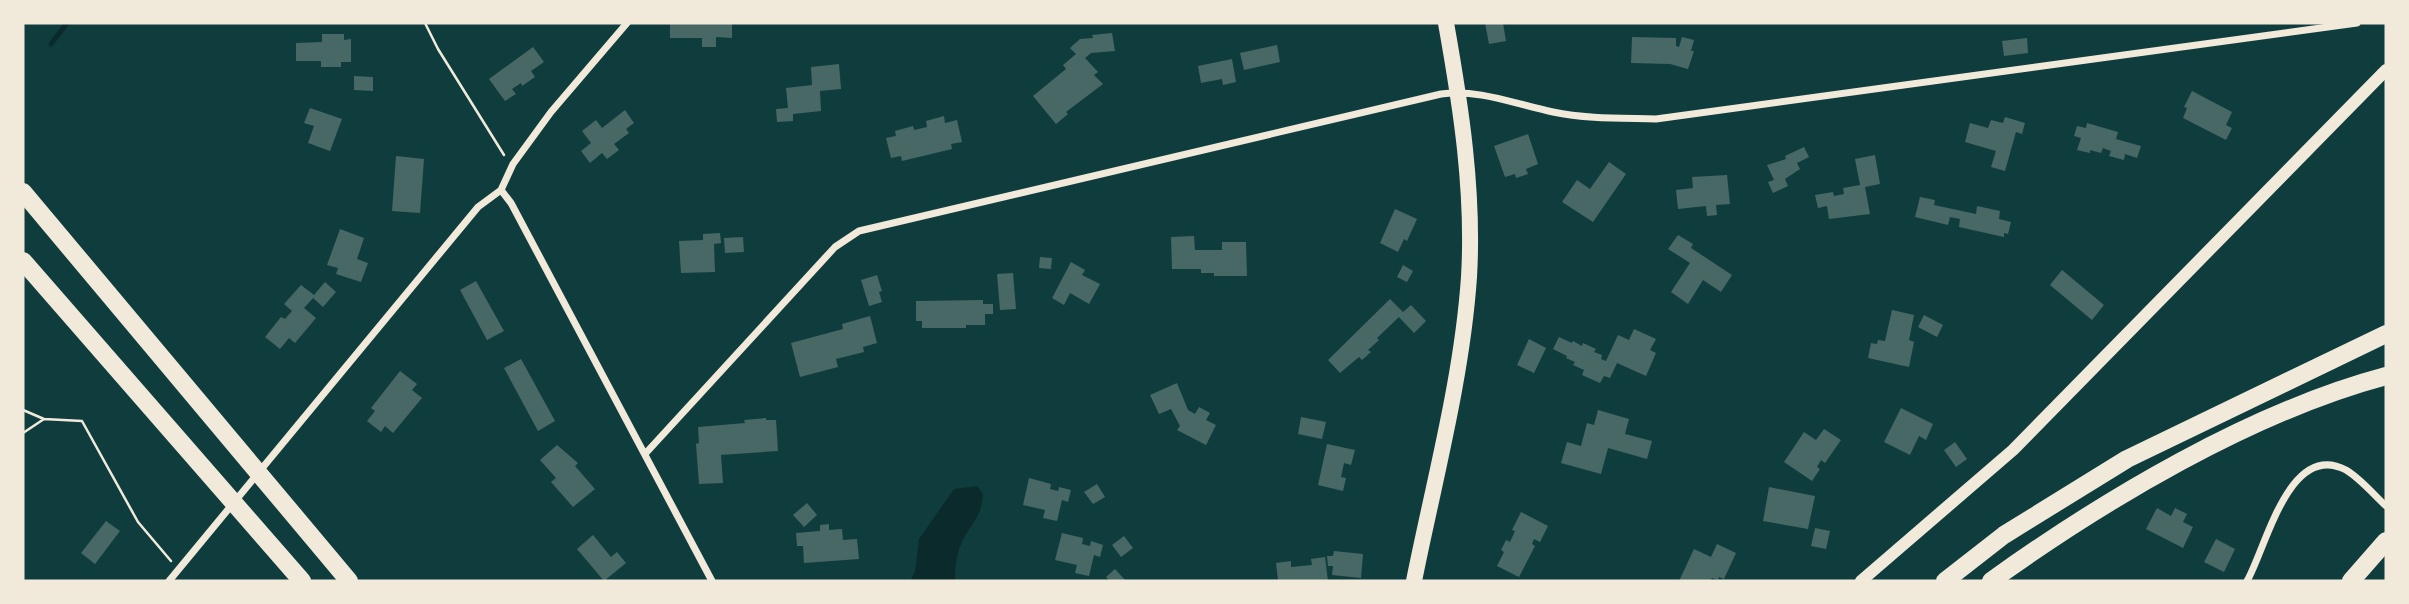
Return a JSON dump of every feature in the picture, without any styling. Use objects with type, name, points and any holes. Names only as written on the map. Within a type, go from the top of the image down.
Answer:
[{"type":"highway","points":[[23,192],[349,581]]},
{"type":"highway","points":[[23,261],[302,581]]},
{"type":"highway","points":[[1945,581],[2004,535],[2127,459],[2386,334]]},
{"type":"highway","points":[[1991,581],[2100,509],[2230,437],[2318,398],[2386,376]]},
{"type":"highway","points":[[2351,581],[2386,541]]},
{"type":"main road","points":[[1414,581],[1465,320],[1469,275],[1469,175],[1459,92],[1446,23]]},
{"type":"street","points":[[169,581],[478,207],[501,190],[513,164],[551,112],[627,23]]},
{"type":"street","points":[[645,454],[835,247],[859,231],[1441,94],[1478,93],[1553,112],[1594,118],[1656,119],[2357,23]]},
{"type":"street","points":[[1861,581],[2013,450],[2386,70]]},
{"type":"street","points":[[501,190],[511,204],[712,581]]},
{"type":"street","points":[[2247,581],[2289,489],[2299,476],[2311,468],[2325,465],[2340,468],[2354,476],[2386,506]]},
{"type":"path","points":[[425,23],[500,151],[513,164]]},
{"type":"path","points":[[23,411],[44,419],[82,422],[138,522],[179,569]]},
{"type":"path","points":[[23,433],[44,419]]},
{"type":"water","points":[[977,486],[983,494],[981,507],[960,546],[955,581],[910,581],[915,572],[919,539],[954,489]]},
{"type":"building","points":[[670,23],[732,23],[732,38],[716,37],[716,47],[702,47],[702,38],[670,38]]},
{"type":"building","points":[[1485,23],[1503,23],[1506,41],[1489,44]]},
{"type":"building","points":[[1112,33],[1115,51],[1091,53],[1085,58],[1098,72],[1094,75],[1103,84],[1066,112],[1068,114],[1056,124],[1033,96],[1066,69],[1063,65],[1076,54],[1070,48],[1080,39]]},
{"type":"building","points":[[322,34],[344,34],[344,40],[351,39],[351,62],[341,62],[341,67],[321,67],[321,61],[296,61],[296,43],[322,42]]},
{"type":"building","points":[[1632,37],[1676,38],[1676,46],[1679,47],[1682,37],[1694,40],[1691,51],[1694,51],[1688,69],[1670,64],[1631,63]]},
{"type":"building","points":[[2027,38],[2028,53],[2004,56],[2002,41]]},
{"type":"building","points":[[1277,45],[1280,62],[1244,70],[1240,53]]},
{"type":"building","points":[[533,47],[544,62],[531,71],[535,77],[512,89],[516,94],[505,101],[489,79]]},
{"type":"building","points":[[1232,59],[1236,82],[1223,85],[1222,79],[1201,83],[1198,66]]},
{"type":"building","points":[[839,64],[841,89],[820,91],[821,111],[793,114],[793,121],[777,122],[776,109],[788,108],[786,88],[812,85],[811,67]]},
{"type":"building","points":[[354,76],[373,77],[373,91],[354,90]]},
{"type":"building","points":[[2192,91],[2232,112],[2226,125],[2232,128],[2226,140],[2183,118],[2187,108],[2184,107]]},
{"type":"building","points":[[310,108],[342,119],[330,151],[308,143],[314,126],[304,123]]},
{"type":"building","points":[[625,110],[634,123],[626,129],[629,133],[614,144],[619,150],[607,159],[602,153],[590,163],[581,151],[591,143],[582,131],[596,120],[602,128]]},
{"type":"building","points":[[944,116],[945,123],[957,120],[962,142],[951,144],[952,149],[902,161],[901,156],[891,158],[886,138],[896,136],[895,131],[913,126],[914,130],[927,127],[926,121]]},
{"type":"building","points":[[2005,117],[2025,123],[2022,134],[2016,132],[2005,171],[1991,167],[1996,151],[1965,142],[1970,123],[1988,128],[1991,120],[2003,123]]},
{"type":"building","points":[[2087,123],[2118,132],[2116,139],[2141,146],[2137,158],[2125,154],[2124,160],[2109,156],[2111,151],[2103,148],[2101,153],[2077,150],[2081,138],[2074,136],[2077,126],[2086,128]]},
{"type":"building","points":[[1528,134],[1538,164],[1526,169],[1528,174],[1516,178],[1515,174],[1505,177],[1494,146]]},
{"type":"building","points":[[1804,147],[1809,157],[1797,163],[1800,169],[1785,179],[1788,186],[1773,193],[1768,182],[1774,180],[1767,165],[1786,159],[1785,156]]},
{"type":"building","points":[[1875,155],[1880,184],[1865,187],[1870,214],[1829,219],[1827,206],[1818,208],[1815,195],[1833,192],[1834,196],[1844,194],[1843,188],[1860,185],[1855,159]]},
{"type":"building","points":[[396,156],[424,159],[420,213],[392,211]]},
{"type":"building","points":[[1609,162],[1626,174],[1593,222],[1562,202],[1577,180],[1590,189]]},
{"type":"building","points":[[1727,175],[1730,204],[1716,205],[1717,215],[1707,216],[1706,206],[1678,209],[1676,190],[1693,188],[1692,177]]},
{"type":"building","points":[[1920,197],[1935,200],[1934,205],[1976,214],[1977,206],[2000,211],[1999,219],[2011,222],[2008,234],[2004,233],[2004,237],[1959,227],[1960,219],[1950,217],[1948,225],[1915,217]]},
{"type":"building","points":[[1395,209],[1417,219],[1407,241],[1404,239],[1398,252],[1380,243]]},
{"type":"building","points":[[340,229],[364,238],[357,259],[368,263],[361,282],[336,274],[338,268],[327,265]]},
{"type":"building","points":[[720,233],[721,243],[714,244],[715,272],[681,273],[679,241],[703,240],[703,234]]},
{"type":"building","points":[[1678,235],[1693,244],[1691,248],[1732,275],[1721,292],[1703,280],[1688,304],[1671,292],[1690,263],[1668,249]]},
{"type":"building","points":[[1194,236],[1195,250],[1222,250],[1222,242],[1246,242],[1247,276],[1214,276],[1214,273],[1201,273],[1201,269],[1172,269],[1171,237]]},
{"type":"building","points":[[743,237],[744,252],[725,253],[724,238]]},
{"type":"building","points":[[1040,257],[1052,258],[1051,269],[1039,268]]},
{"type":"building","points":[[1071,262],[1085,270],[1082,275],[1100,284],[1089,304],[1070,293],[1064,305],[1052,298]]},
{"type":"building","points":[[1403,265],[1413,271],[1407,282],[1397,277]]},
{"type":"building","points":[[2062,270],[2104,305],[2092,320],[2050,285]]},
{"type":"building","points":[[1013,273],[1016,309],[1000,310],[997,274]]},
{"type":"building","points":[[877,275],[882,302],[869,306],[861,280]]},
{"type":"building","points":[[476,281],[504,331],[487,340],[460,290]]},
{"type":"building","points":[[325,282],[336,292],[323,307],[313,298],[304,308],[316,318],[295,343],[289,338],[280,349],[265,337],[281,317],[285,319],[292,311],[284,304],[301,285],[314,295]]},
{"type":"building","points":[[1390,299],[1403,312],[1411,305],[1426,321],[1414,333],[1399,317],[1377,338],[1379,340],[1368,350],[1371,352],[1362,360],[1359,357],[1340,373],[1328,360]]},
{"type":"building","points":[[983,300],[983,304],[993,304],[993,314],[985,314],[985,325],[922,328],[922,321],[916,321],[916,301]]},
{"type":"building","points":[[1892,310],[1914,315],[1909,340],[1914,342],[1909,367],[1868,358],[1871,343],[1885,341]]},
{"type":"building","points":[[1924,315],[1943,325],[1937,337],[1918,327]]},
{"type":"building","points":[[870,316],[877,343],[863,347],[864,352],[836,359],[838,367],[800,377],[791,343],[843,329],[842,324]]},
{"type":"building","points":[[1634,329],[1656,339],[1650,350],[1656,353],[1646,376],[1617,363],[1610,378],[1604,376],[1600,383],[1582,375],[1584,370],[1553,349],[1559,337],[1596,349],[1594,352],[1602,355],[1601,359],[1606,361],[1618,335],[1629,340]]},
{"type":"building","points":[[1529,339],[1546,348],[1534,373],[1517,365]]},
{"type":"building","points":[[521,359],[555,421],[538,431],[504,368]]},
{"type":"building","points":[[400,371],[417,384],[412,390],[422,398],[393,433],[385,426],[381,432],[367,421],[375,411],[371,408]]},
{"type":"building","points":[[1177,383],[1188,410],[1195,414],[1199,407],[1210,413],[1206,420],[1216,425],[1206,445],[1177,430],[1180,426],[1171,409],[1159,414],[1150,395]]},
{"type":"building","points":[[1901,408],[1933,424],[1926,440],[1919,436],[1910,455],[1884,442]]},
{"type":"building","points":[[1598,410],[1629,419],[1625,434],[1652,441],[1647,459],[1608,448],[1601,474],[1561,463],[1567,442],[1581,446],[1587,423],[1594,425]]},
{"type":"building","points":[[1301,417],[1326,422],[1322,439],[1298,434]]},
{"type":"building","points":[[744,420],[776,420],[778,451],[721,455],[723,483],[699,484],[696,444],[699,443],[698,427],[745,423]]},
{"type":"building","points":[[1824,429],[1841,440],[1825,463],[1821,460],[1817,467],[1820,469],[1812,481],[1784,462],[1804,432],[1816,440]]},
{"type":"building","points":[[1955,442],[1967,459],[1956,467],[1944,450]]},
{"type":"building","points":[[1327,444],[1355,450],[1351,465],[1344,463],[1341,477],[1346,478],[1343,491],[1318,485]]},
{"type":"building","points":[[557,445],[578,463],[575,466],[595,489],[573,507],[551,482],[556,478],[540,460]]},
{"type":"building","points":[[1029,478],[1051,484],[1050,489],[1058,491],[1059,487],[1071,490],[1068,502],[1062,500],[1057,521],[1043,518],[1045,510],[1023,505]]},
{"type":"building","points":[[1097,484],[1105,497],[1093,504],[1084,492]]},
{"type":"building","points":[[1769,487],[1815,496],[1808,529],[1763,521]]},
{"type":"building","points":[[807,503],[817,515],[804,527],[793,515]]},
{"type":"building","points":[[2157,508],[2171,516],[2175,508],[2187,514],[2183,522],[2193,527],[2183,548],[2146,529]]},
{"type":"building","points":[[1521,512],[1548,526],[1540,542],[1534,539],[1532,544],[1535,546],[1519,577],[1497,566],[1504,552],[1501,550],[1506,540],[1510,542],[1515,531],[1512,530]]},
{"type":"building","points":[[106,521],[120,531],[95,564],[81,553]]},
{"type":"building","points":[[829,524],[829,530],[842,529],[843,540],[857,539],[859,559],[804,563],[803,546],[797,546],[796,533],[820,531],[820,525]]},
{"type":"building","points":[[1815,528],[1830,531],[1826,549],[1811,546]]},
{"type":"building","points":[[1062,533],[1083,538],[1082,544],[1090,546],[1091,541],[1103,545],[1100,557],[1094,555],[1089,576],[1075,573],[1077,565],[1055,560]]},
{"type":"building","points":[[593,535],[611,557],[617,552],[626,563],[604,581],[577,549]]},
{"type":"building","points":[[1124,536],[1133,548],[1121,557],[1112,545]]},
{"type":"building","points":[[2216,539],[2235,549],[2224,572],[2204,562]]},
{"type":"building","points":[[1717,544],[1736,553],[1724,579],[1719,577],[1718,580],[1712,578],[1710,581],[1679,581],[1694,549],[1711,557]]},
{"type":"building","points":[[1334,551],[1363,554],[1361,578],[1332,575],[1333,566],[1328,566],[1327,556],[1333,556]]},
{"type":"building","points":[[1325,557],[1328,581],[1278,580],[1276,563],[1291,561],[1291,567],[1312,565],[1311,559]]},
{"type":"building","points":[[1115,569],[1124,581],[1109,581],[1106,577]]},
{"type":"waterway","points":[[51,44],[67,23]]}]
